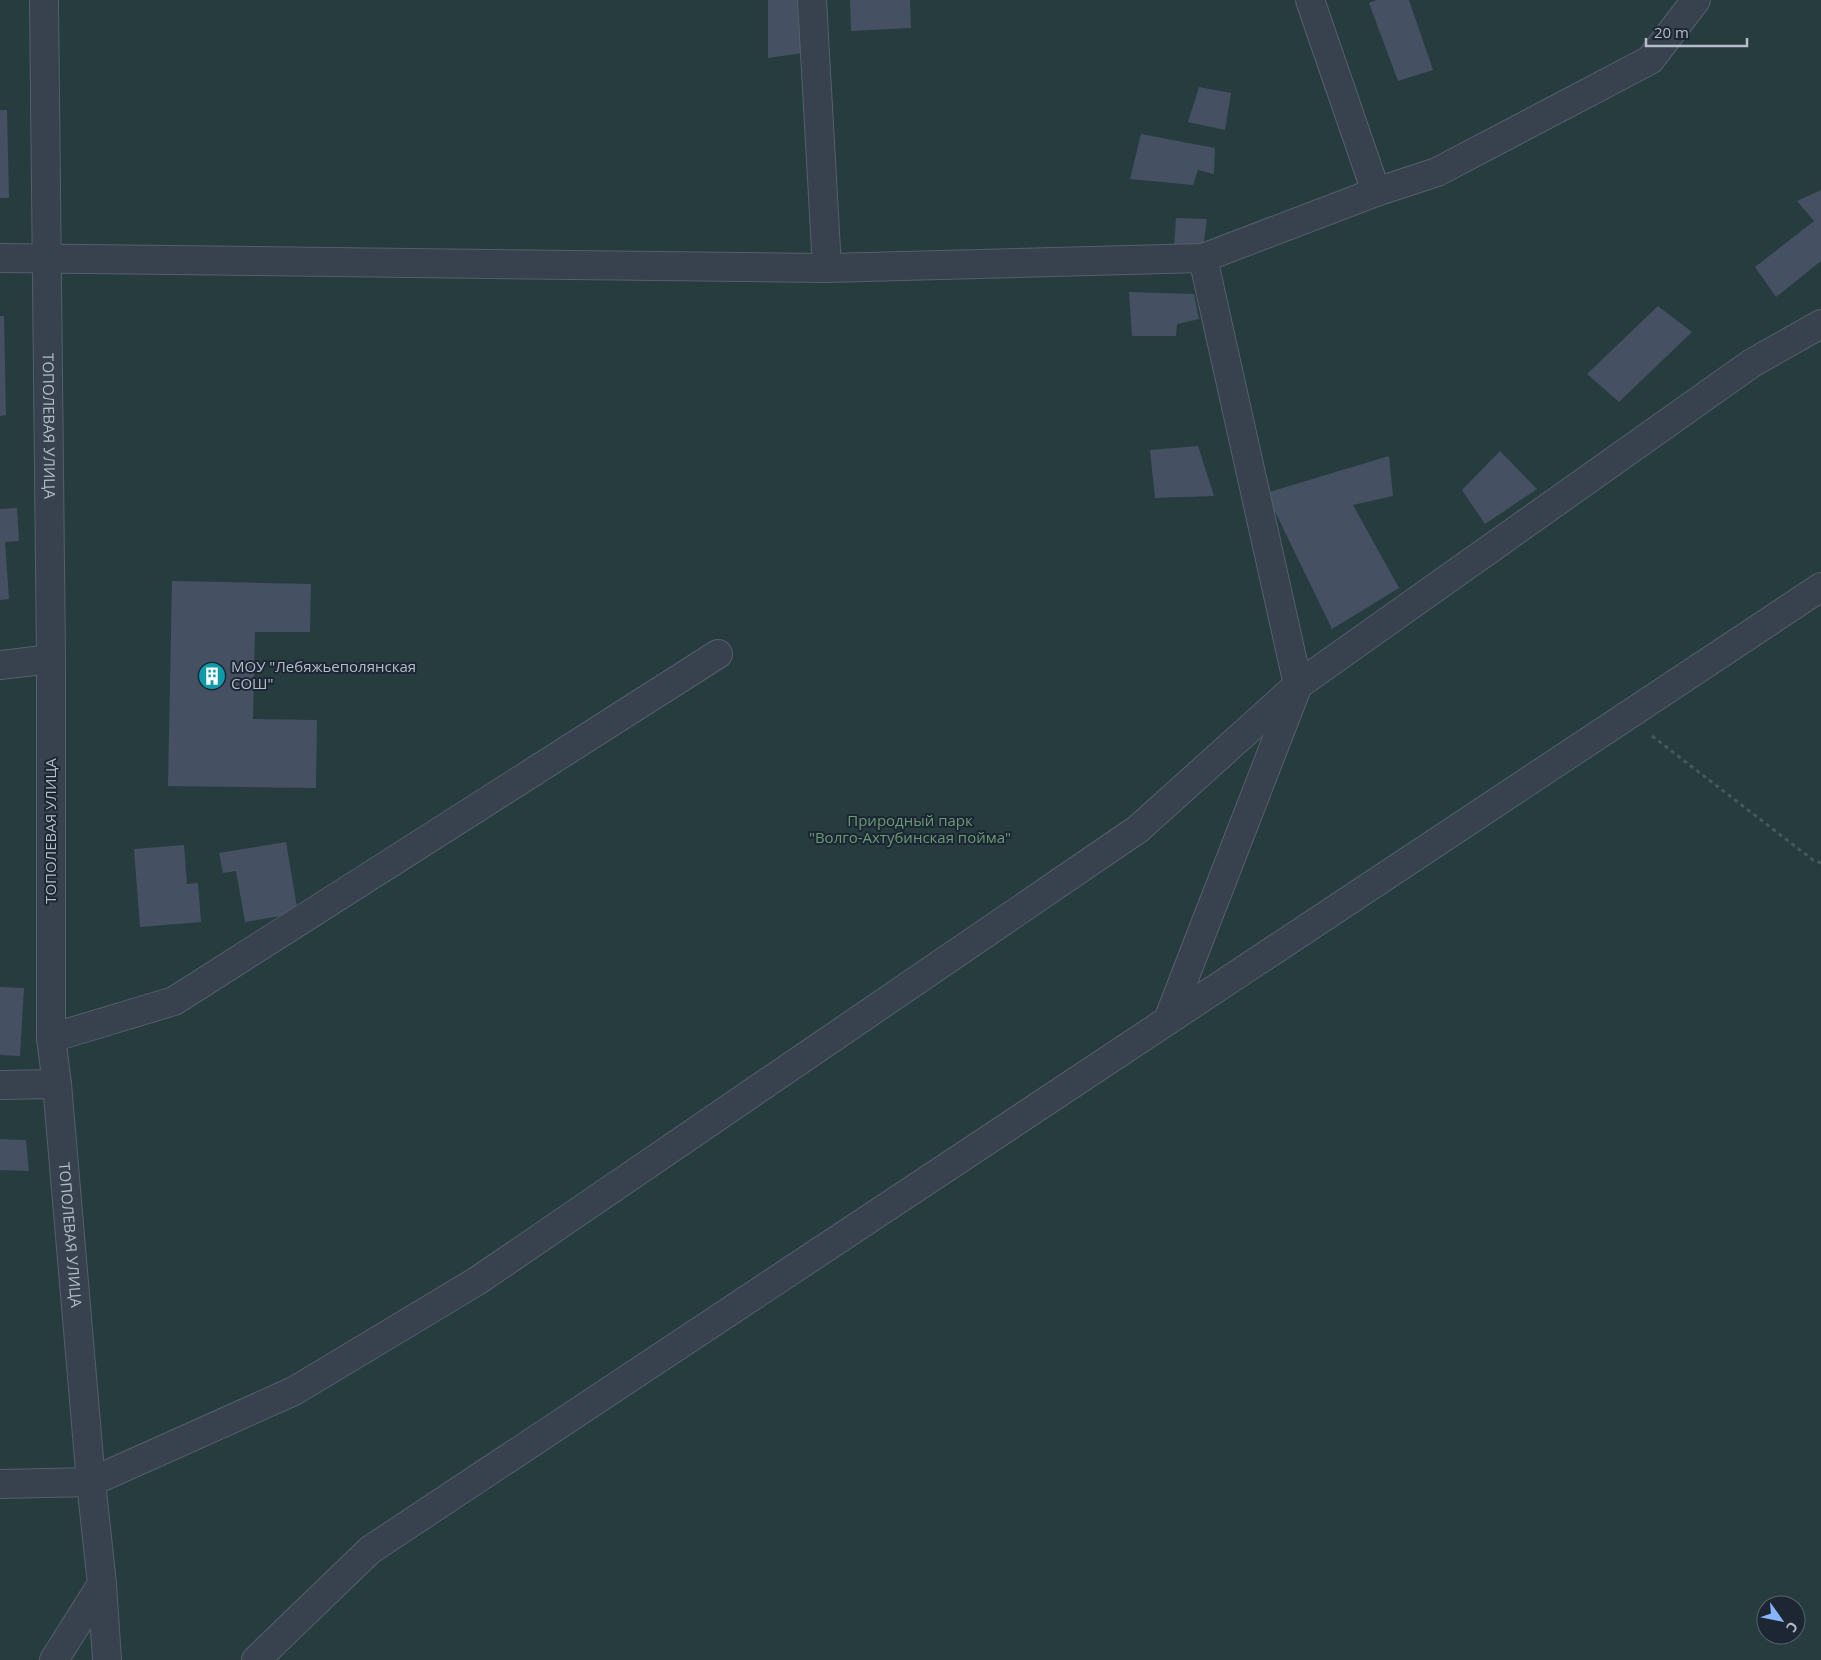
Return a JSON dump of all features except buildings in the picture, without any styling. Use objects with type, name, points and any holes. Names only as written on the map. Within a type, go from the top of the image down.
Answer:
[{"type":"street","name":"ТОПОЛЕВАЯ УЛИЦА","points":[[44,0],[51,659],[51,1038],[57,1084],[91,1482],[102,1584],[107,1660]]},
{"type":"street","points":[[812,0],[827,268]]},
{"type":"street","points":[[1310,0],[1376,192]]},
{"type":"street","points":[[0,258],[827,268],[1203,258],[1376,192],[1437,172],[1650,60],[1696,0]]},
{"type":"street","points":[[1168,1020],[1298,685],[1203,258]]},
{"type":"street","points":[[0,1484],[91,1482],[294,1391],[477,1281],[1138,829],[1298,685],[1752,363],[1821,324]]},
{"type":"street","points":[[256,1660],[370,1550],[1821,587]]},
{"type":"street","points":[[51,1038],[174,1000],[718,654]]},
{"type":"street","points":[[0,665],[51,659]]},
{"type":"street","points":[[0,1085],[57,1084]]},
{"type":"street","points":[[54,1660],[102,1584]]},
{"type":"path","points":[[1627,716],[1813,860],[1821,863]]},
{"type":"green space","name":"Природный парк \"Волго-Ахтубинская пойма\"","points":[[0,0],[1821,0],[1821,1660],[0,1660]]},
{"type":"place","name":"МОУ \"Лебяжьеполянская СОШ\"","points":[[212,676]]}]
